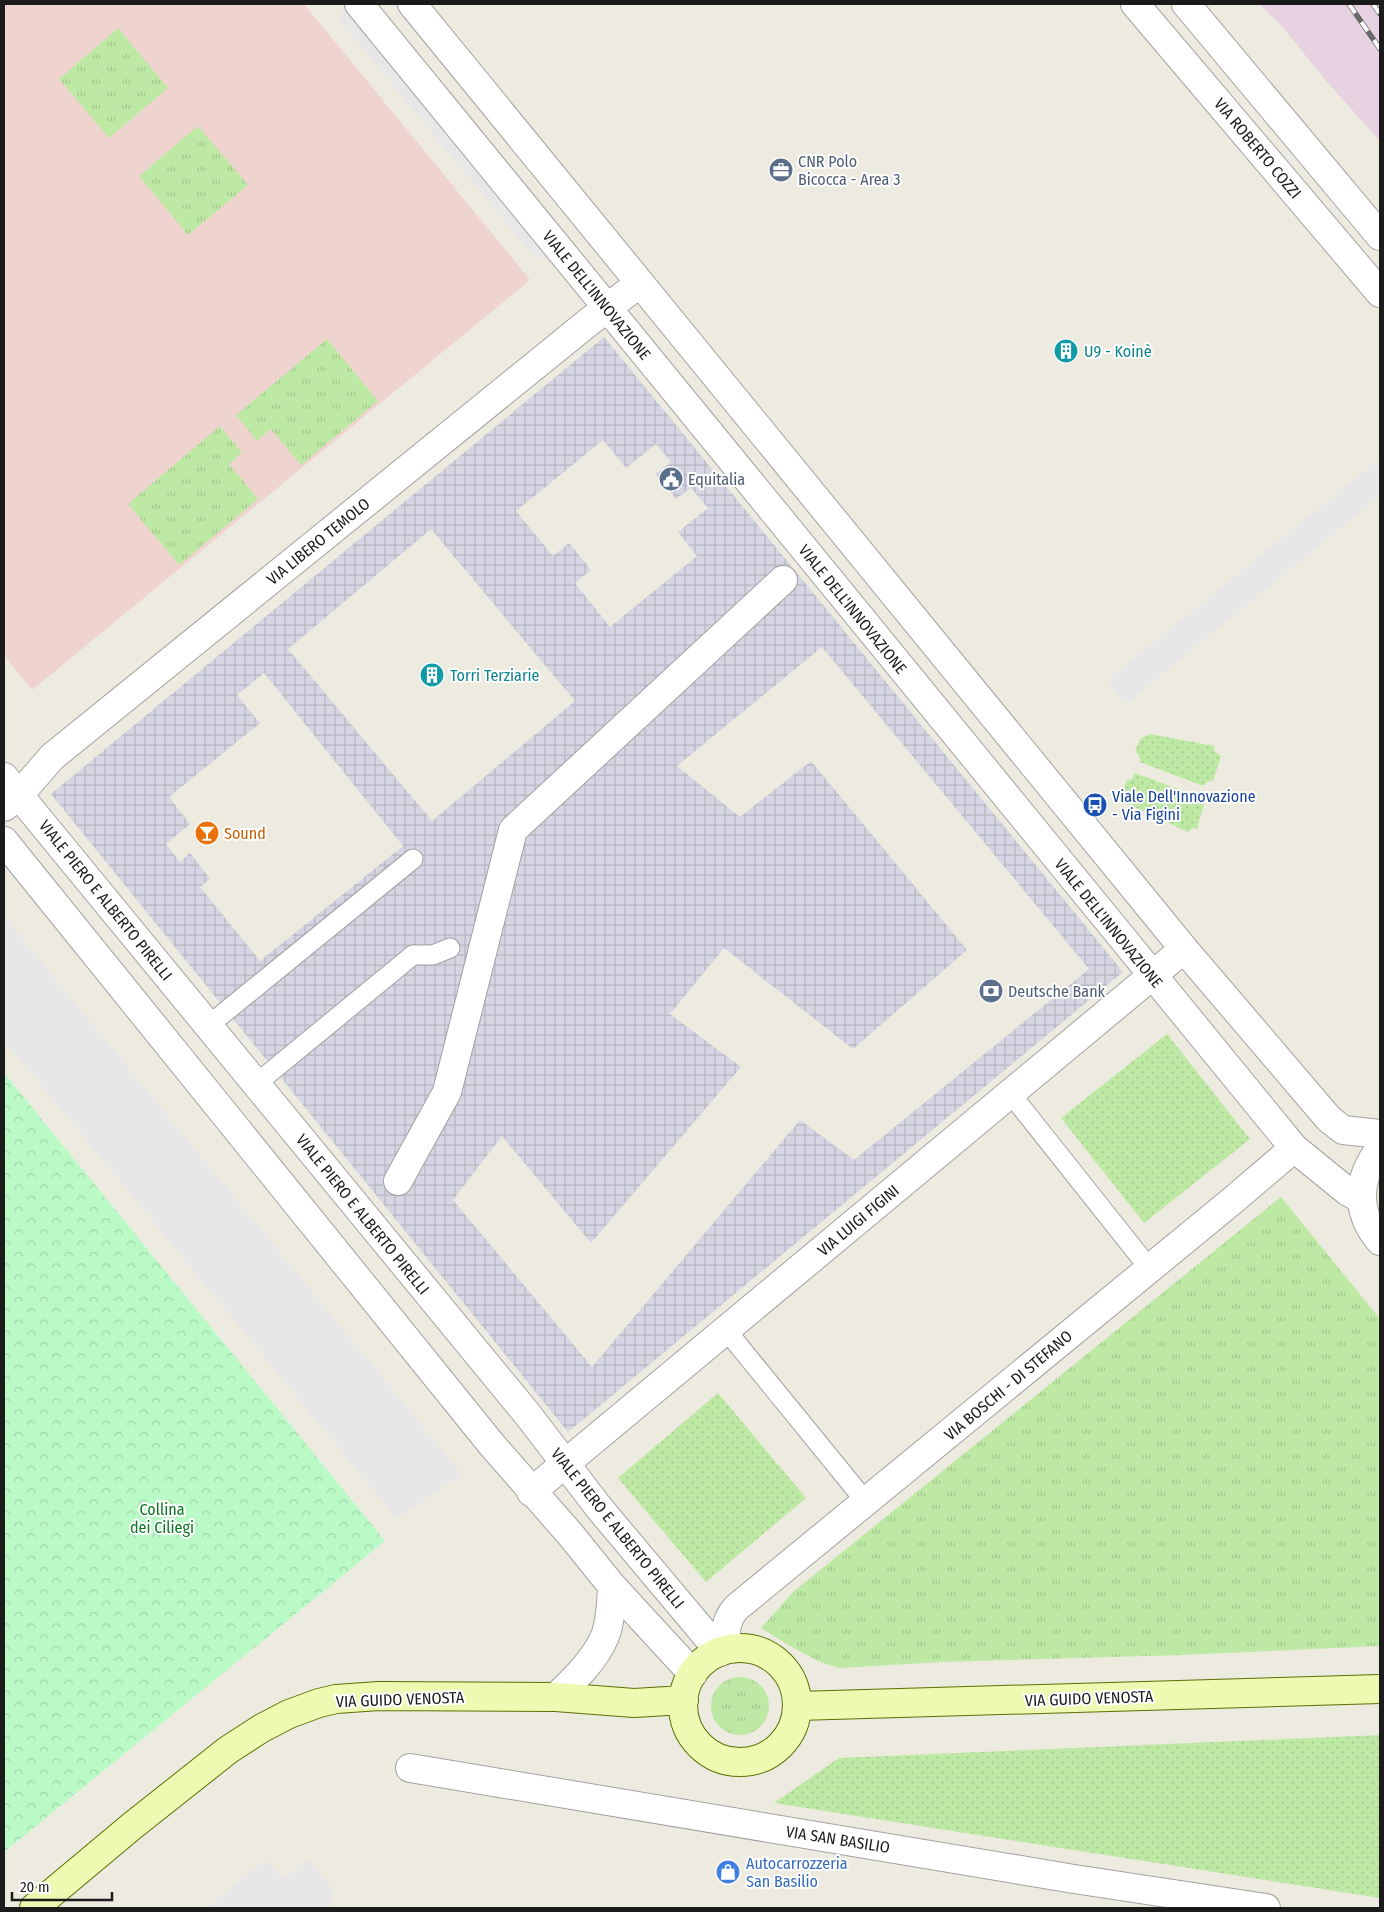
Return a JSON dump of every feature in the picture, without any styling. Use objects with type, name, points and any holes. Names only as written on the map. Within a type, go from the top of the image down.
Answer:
[{"type":"street","name":"VIALE DELL'INNOVAZIONE","points":[[359,4],[1294,1148],[1361,1199]]},
{"type":"street","points":[[412,4],[1184,949],[1329,1119],[1343,1130],[1380,1134]]},
{"type":"street","name":"VIA ROBERTO COZZI","points":[[1135,4],[1380,293]]},
{"type":"street","points":[[1186,4],[1380,236]]},
{"type":"street","name":"VIA LIBERO TEMOLO","points":[[9,793],[640,283]]},
{"type":"street","points":[[398,1181],[447,1092],[513,830],[783,580]]},
{"type":"street","name":"VIALE PIERO E ALBERTO PIRELLI","points":[[9,793],[256,1084],[566,1463],[600,1509],[724,1651]]},
{"type":"street","points":[[4,841],[531,1492],[570,1534],[612,1586],[693,1674]]},
{"type":"street","name":"VIA LUIGI FIGINI","points":[[531,1492],[1184,949]]},
{"type":"street","name":"VIA BOSCHI - DI STEFANO","points":[[724,1651],[726,1626],[729,1616],[736,1608],[1294,1148]]},
{"type":"street","points":[[1380,1149],[1368,1165],[1361,1199],[1367,1221],[1380,1241]]},
{"type":"street","points":[[556,1697],[590,1661],[605,1636],[612,1586]]},
{"type":"street","points":[[741,1648],[755,1650],[768,1655],[777,1661],[791,1678],[796,1691],[798,1706],[791,1732],[778,1749],[759,1760],[738,1763],[717,1758],[695,1741],[688,1729],[684,1715],[684,1700],[689,1680],[702,1663],[724,1651],[741,1648]]},
{"type":"street","name":"VIA GUIDO VENOSTA","points":[[798,1706],[1380,1689]]},
{"type":"street","name":"VIA GUIDO VENOSTA","points":[[34,1908],[132,1826],[228,1750],[262,1728],[289,1714],[319,1703],[356,1697],[556,1697],[634,1703],[684,1700]]},
{"type":"street","name":"VIA SAN BASILIO","points":[[410,1768],[1074,1879],[1266,1908]]},
{"type":"lane","points":[[208,1026],[413,859]]},
{"type":"lane","points":[[256,1084],[413,955],[434,955],[450,948]]},
{"type":"lane","points":[[1010,1093],[1149,1268]]},
{"type":"lane","points":[[726,1330],[866,1502]]},
{"type":"shaded area","points":[[4,4],[304,4],[530,280],[32,690],[4,655]]},
{"type":"shaded area","points":[[1259,4],[1380,4],[1380,141],[1328,83],[1281,25]]},
{"type":"shaded area","points":[[344,5],[549,258],[534,257],[340,21]]},
{"type":"shaded area","points":[[604,337],[1123,972],[568,1432],[51,794]],"holes":[[[603,440],[626,468],[656,444],[671,462],[656,474],[676,499],[691,488],[708,508],[678,532],[697,556],[610,627],[575,583],[591,570],[569,543],[553,556],[516,511]],[[431,529],[575,701],[432,821],[288,649]],[[822,647],[1089,969],[854,1160],[800,1120],[592,1367],[453,1200],[502,1136],[591,1243],[741,1067],[670,1014],[724,948],[853,1049],[967,950],[811,761],[740,817],[677,766]],[[264,673],[403,846],[260,961],[200,887],[210,879],[190,853],[180,862],[166,844],[190,824],[169,797],[260,723],[237,695]]]},
{"type":"shaded area","points":[[1380,458],[1380,496],[1126,704],[1107,680]]},
{"type":"shaded area","points":[[4,916],[462,1474],[397,1519],[4,1040]]},
{"type":"shaded area","points":[[266,1859],[283,1879],[308,1859],[334,1889],[330,1908],[206,1908]]},
{"type":"green space","points":[[118,28],[168,88],[109,138],[59,79]]},
{"type":"green space","points":[[198,126],[248,185],[188,235],[139,176]]},
{"type":"green space","points":[[327,339],[378,401],[301,465],[271,429],[257,441],[236,415]]},
{"type":"green space","points":[[220,426],[242,453],[229,464],[258,499],[179,565],[128,504]]},
{"type":"green space","points":[[1151,734],[1214,746],[1214,751],[1221,756],[1213,781],[1208,781],[1203,786],[1140,762],[1140,757],[1135,751],[1141,738]]},
{"type":"green space","points":[[1135,773],[1199,797],[1200,802],[1204,805],[1197,829],[1193,828],[1188,832],[1128,804],[1127,797],[1122,792],[1127,780],[1132,779]]},
{"type":"green space","points":[[1167,1034],[1250,1139],[1144,1223],[1061,1118]]},
{"type":"green space","name":"Collina dei Ciliegi","points":[[4,1073],[385,1541],[4,1852]]},
{"type":"green space","points":[[1281,1197],[1380,1319],[1380,1646],[1181,1655],[942,1662],[840,1668],[820,1662],[761,1628],[793,1592]]},
{"type":"green space","points":[[718,1393],[806,1498],[706,1582],[618,1478]]},
{"type":"green space","points":[[734,1677],[746,1677],[761,1685],[769,1700],[769,1712],[761,1727],[746,1735],[734,1735],[719,1727],[711,1712],[711,1700],[719,1685]]},
{"type":"green space","points":[[1380,1735],[1380,1898],[774,1803],[839,1758]]},
{"type":"railway","points":[[1349,4],[1380,49]]},
{"type":"railway","points":[[1373,4],[1380,14]]},
{"type":"place","name":"CNR Polo Bicocca - Area 3","points":[[781,170]]},
{"type":"place","name":"U9 - Koinè","points":[[1066,351]]},
{"type":"place","name":"Equitalia","points":[[671,479]]},
{"type":"place","name":"Torri Terziarie","points":[[432,675]]},
{"type":"place","name":"Viale Dell'Innovazione - Via Figini","points":[[1095,805]]},
{"type":"place","name":"Sound","points":[[207,833]]},
{"type":"place","name":"Deutsche Bank","points":[[991,991]]},
{"type":"place","name":"Autocarrozzeria San Basilio","points":[[728,1872]]}]
